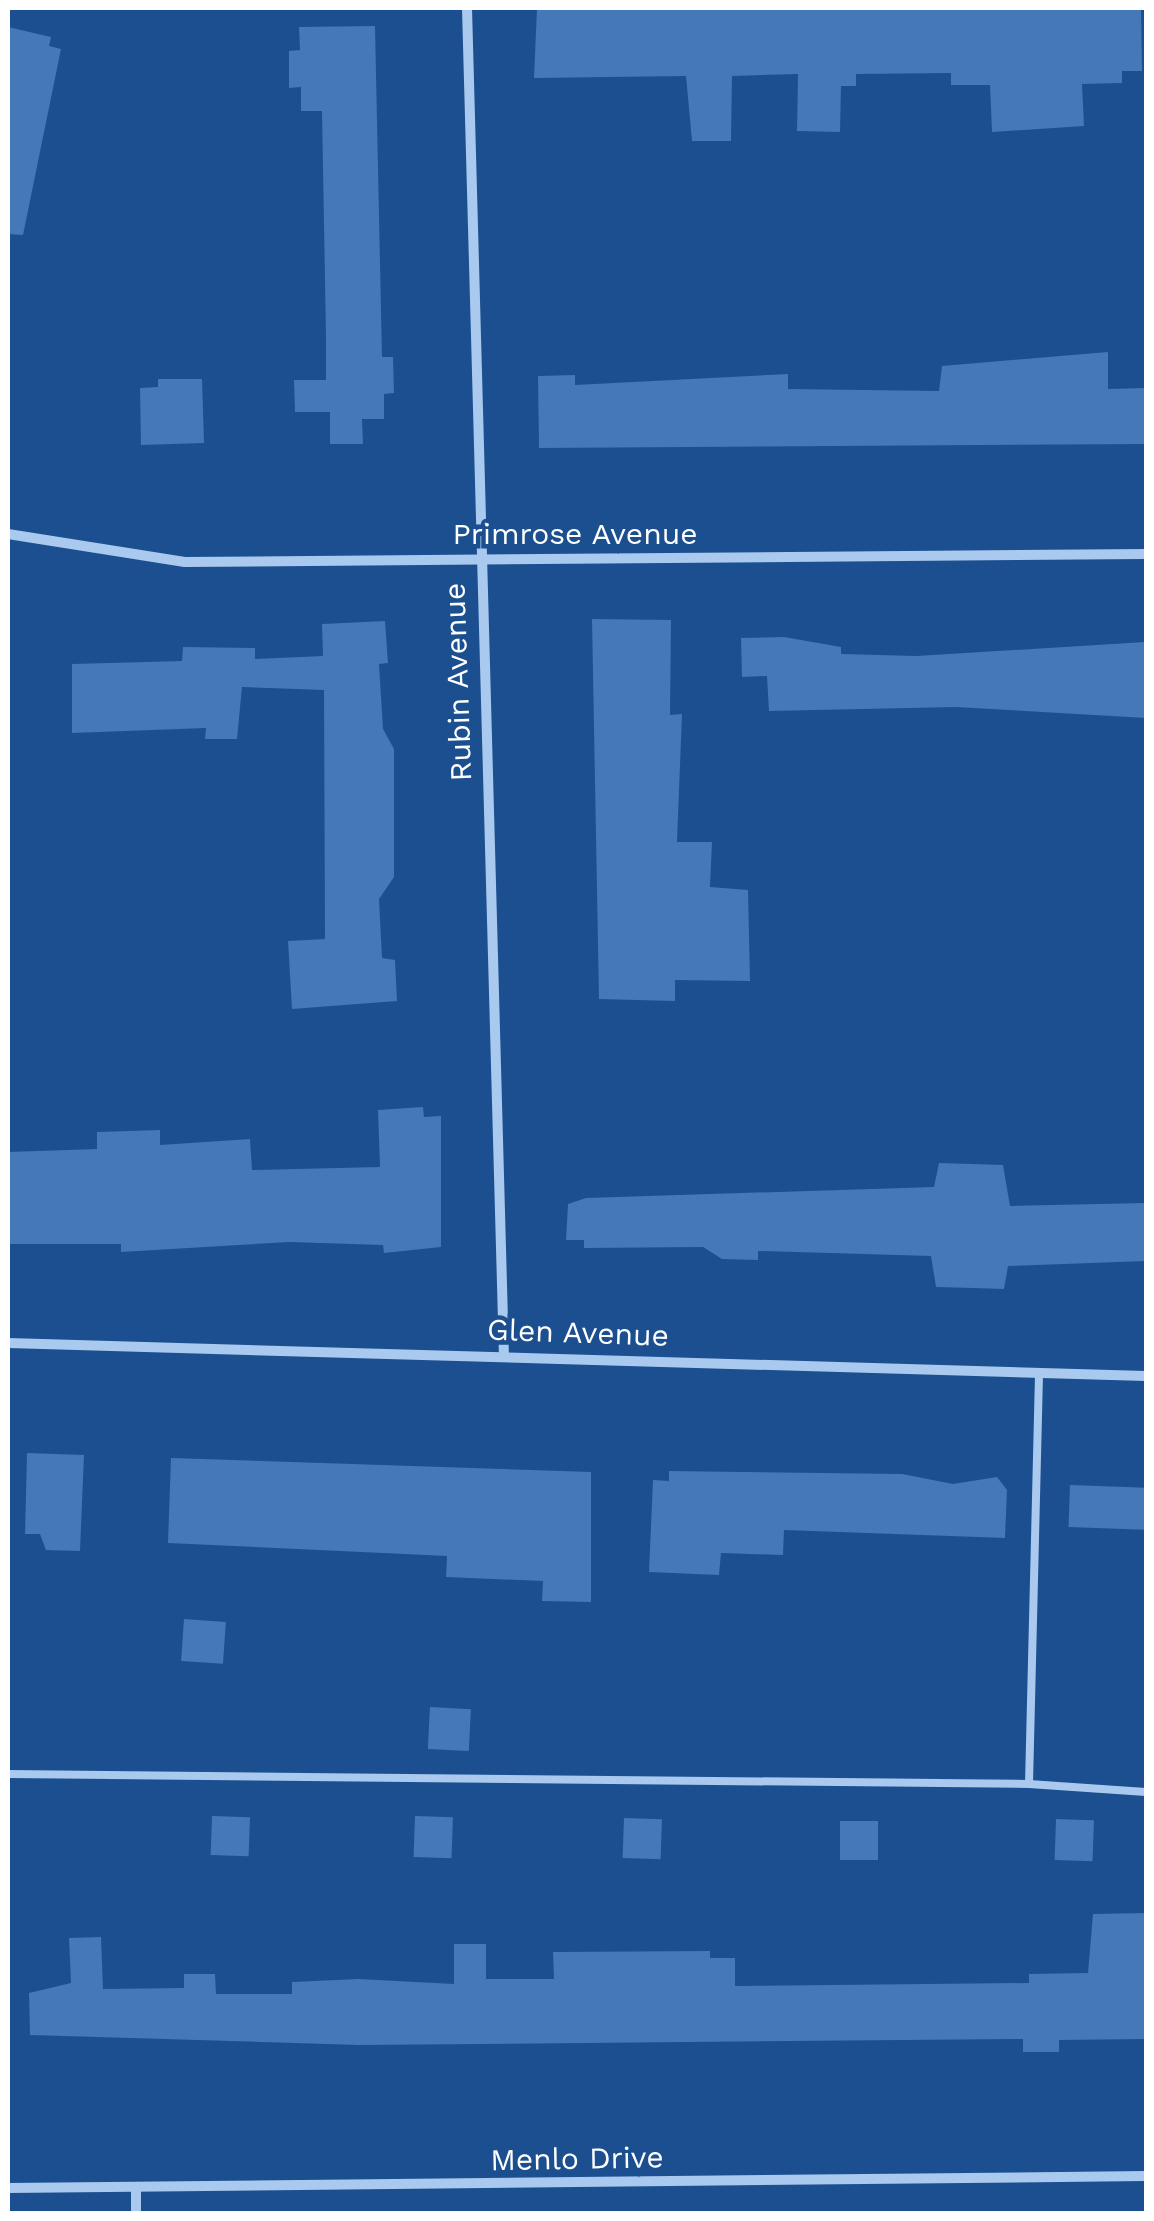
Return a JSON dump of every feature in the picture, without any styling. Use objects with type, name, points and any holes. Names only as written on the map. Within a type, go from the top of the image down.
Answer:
[{"type":"street","name":"Rubin Avenue","points":[[467,8],[479,560],[504,1355]]},
{"type":"street","name":"Primrose Avenue","points":[[8,534],[141,561],[1146,554]]},
{"type":"street","name":"Glen Avenue","points":[[8,1344],[1146,1376]]},
{"type":"street","name":"Menlo Drive","points":[[8,2188],[136,2190],[1146,2176]]},
{"type":"street","points":[[136,2190],[136,2214]]},
{"type":"lane","points":[[1029,1784],[1039,1374]]},
{"type":"lane","points":[[8,1774],[1029,1784],[1146,1792]]},
{"type":"building","points":[[537,8],[1141,8],[1142,71],[1122,71],[1122,83],[1082,84],[1084,126],[992,132],[990,85],[951,85],[951,73],[856,74],[856,86],[841,86],[840,132],[797,131],[798,74],[732,76],[731,141],[692,141],[686,76],[534,78]]},
{"type":"building","points":[[375,26],[382,357],[393,357],[394,393],[384,394],[384,419],[362,419],[363,444],[330,444],[330,412],[295,412],[294,380],[326,380],[326,337],[322,111],[301,111],[301,87],[289,88],[289,51],[300,50],[299,27]]},
{"type":"building","points":[[8,27],[51,37],[49,46],[61,49],[23,235],[8,234]]},
{"type":"building","points":[[1108,352],[1108,389],[1146,388],[1146,444],[539,448],[538,376],[575,375],[575,385],[788,374],[788,389],[939,391],[942,366]]},
{"type":"building","points":[[158,379],[202,379],[204,443],[141,445],[140,388],[158,387]]},
{"type":"building","points":[[592,619],[671,620],[670,715],[682,714],[677,842],[712,842],[710,887],[748,890],[750,981],[675,980],[675,1001],[599,999]]},
{"type":"building","points":[[385,621],[388,663],[379,664],[383,729],[394,749],[394,877],[379,899],[382,958],[395,960],[397,1001],[292,1009],[288,941],[325,939],[324,690],[242,687],[237,739],[205,739],[206,728],[72,733],[72,664],[182,661],[183,647],[255,648],[255,659],[323,656],[322,624]]},
{"type":"building","points":[[784,637],[841,647],[841,654],[916,656],[1145,642],[1146,718],[956,707],[769,711],[767,676],[742,677],[741,638]]},
{"type":"building","points":[[423,1107],[424,1117],[441,1116],[441,1247],[384,1253],[383,1245],[289,1242],[121,1252],[121,1244],[8,1244],[8,1152],[97,1149],[97,1132],[160,1130],[160,1145],[250,1139],[252,1170],[380,1167],[378,1110]]},
{"type":"building","points":[[939,1163],[1003,1165],[1010,1206],[1146,1203],[1146,1261],[1008,1266],[1004,1289],[936,1287],[931,1256],[758,1251],[758,1260],[722,1259],[703,1247],[584,1248],[584,1240],[566,1240],[568,1204],[586,1198],[934,1187]]},
{"type":"building","points":[[27,1453],[84,1455],[80,1551],[46,1550],[40,1534],[25,1534]]},
{"type":"building","points":[[171,1458],[591,1472],[591,1602],[542,1601],[543,1581],[446,1577],[447,1556],[168,1543]]},
{"type":"building","points":[[669,1471],[902,1474],[953,1484],[997,1477],[1007,1490],[1005,1538],[784,1530],[783,1555],[721,1553],[719,1575],[649,1572],[653,1480],[669,1481]]},
{"type":"building","points":[[1070,1485],[1146,1488],[1144,1530],[1069,1527]]},
{"type":"building","points":[[184,1619],[226,1622],[223,1664],[181,1661]]},
{"type":"building","points":[[430,1707],[471,1709],[469,1751],[428,1749]]},
{"type":"building","points":[[212,1816],[250,1817],[249,1856],[211,1855]]},
{"type":"building","points":[[415,1816],[453,1817],[452,1858],[414,1857]]},
{"type":"building","points":[[624,1818],[662,1819],[661,1859],[623,1858]]},
{"type":"building","points":[[1056,1819],[1094,1820],[1093,1861],[1055,1860]]},
{"type":"building","points":[[840,1821],[878,1821],[878,1860],[840,1860]]},
{"type":"building","points":[[1146,1913],[1146,2039],[1059,2040],[1059,2052],[1023,2052],[1023,2039],[359,2045],[30,2035],[29,1993],[71,1983],[69,1938],[101,1937],[103,1989],[184,1988],[184,1974],[215,1974],[216,1994],[292,1994],[292,1982],[358,1979],[454,1984],[454,1944],[486,1944],[486,1979],[554,1979],[553,1952],[710,1951],[710,1958],[735,1958],[735,1986],[1029,1983],[1029,1974],[1088,1973],[1093,1914]]}]
